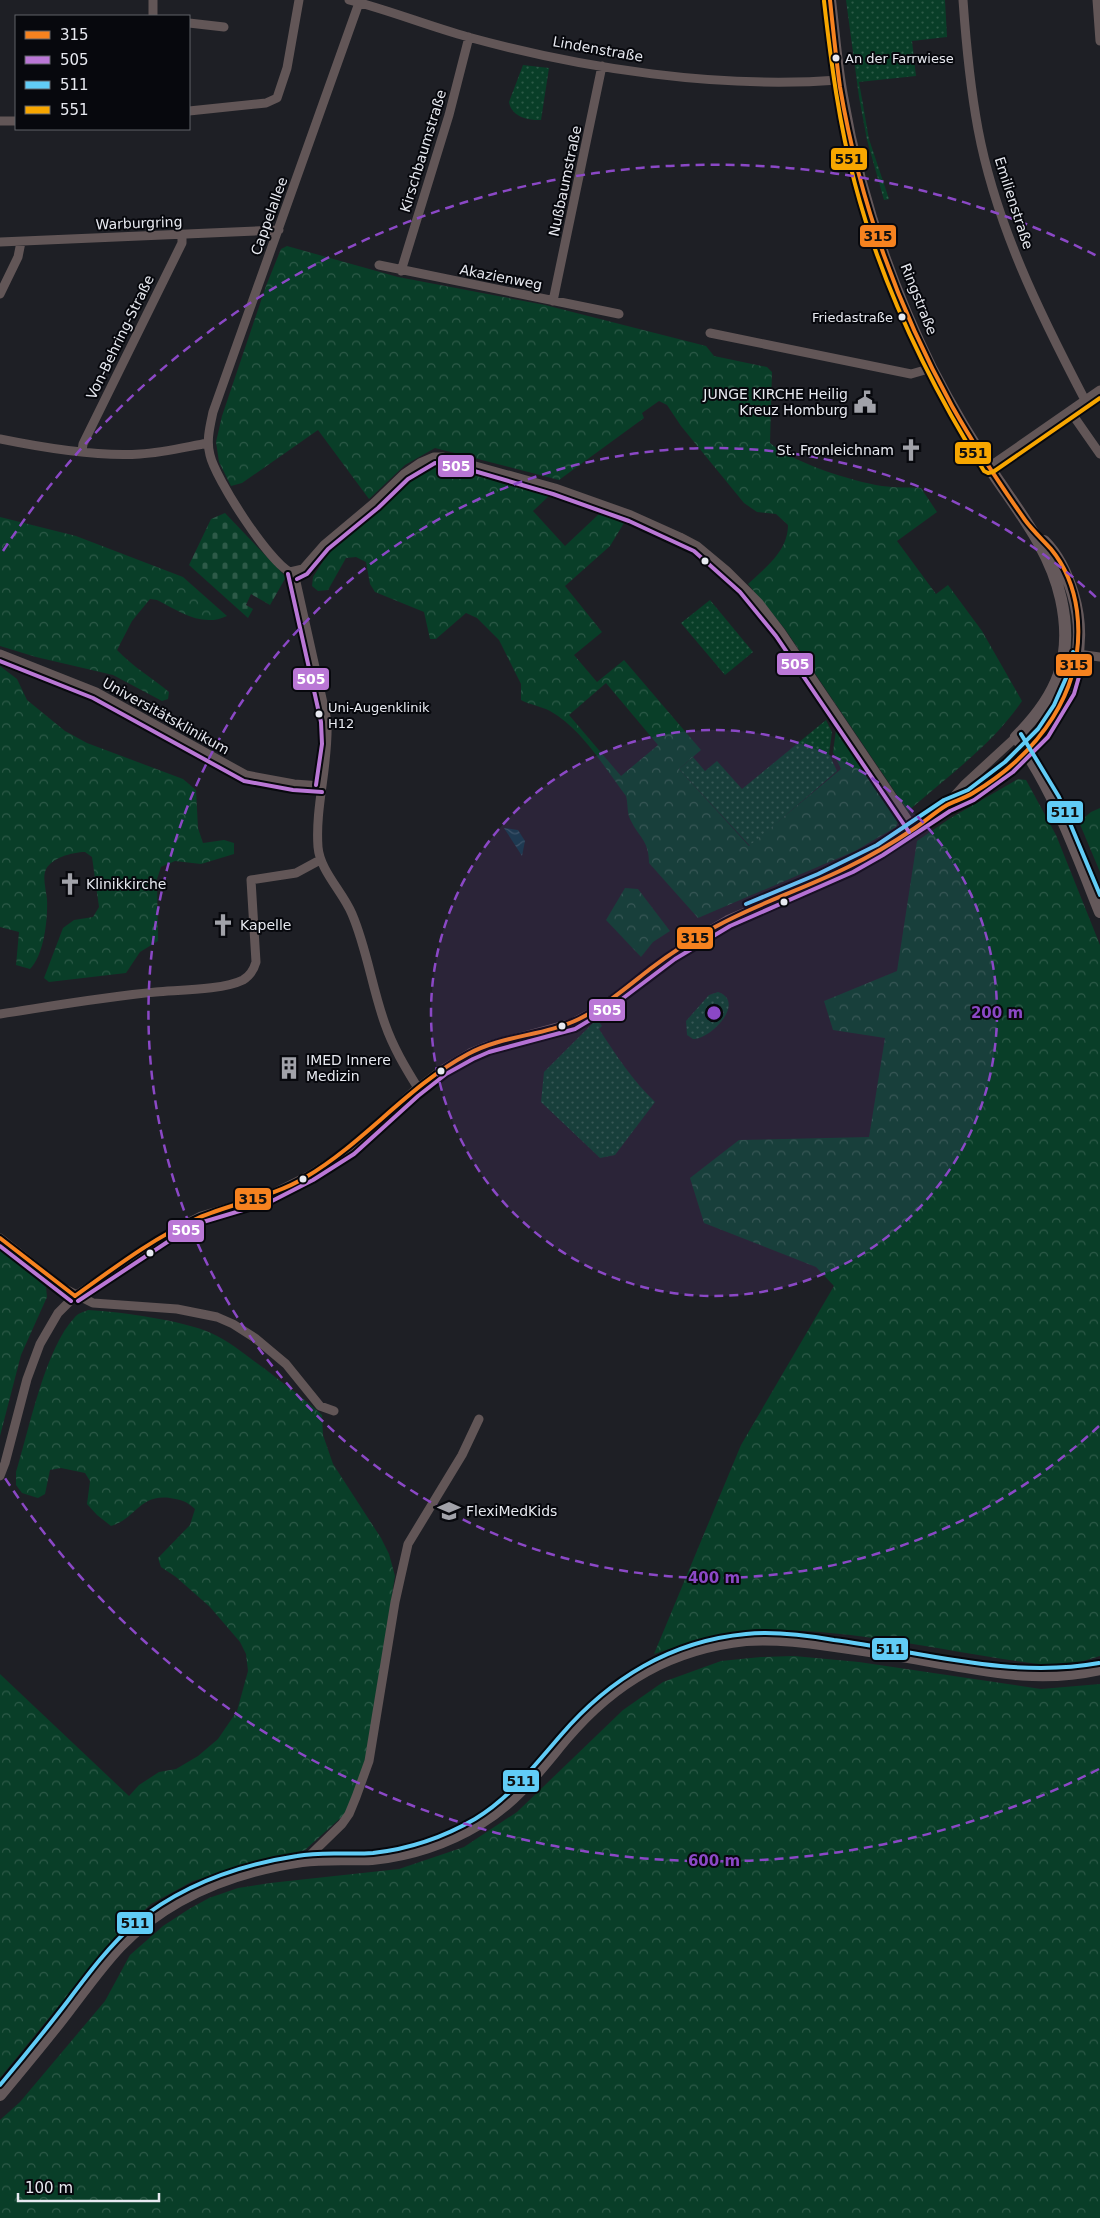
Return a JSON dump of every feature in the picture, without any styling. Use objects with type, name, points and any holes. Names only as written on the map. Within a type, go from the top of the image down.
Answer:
[{"type":"street","points":[[153,0],[153,15]]},
{"type":"street","points":[[190,111],[266,103],[277,98],[287,68],[299,0]]},
{"type":"street","name":"Lindenstraße","points":[[349,0],[360,1],[469,37],[602,66],[705,78],[790,82],[839,80]]},
{"type":"street","name":"Ringstraße","points":[[830,0],[839,80],[854,154],[866,200],[903,303],[932,368],[989,466],[1030,527],[1056,579],[1065,623],[1064,652],[1056,683],[1048,700],[1038,715],[1016,737]]},
{"type":"street","name":"Emilienstraße","points":[[963,0],[968,68],[978,129],[989,175],[1006,231],[1026,282],[1048,330],[1086,400]]},
{"type":"street","points":[[1097,0],[1100,41]]},
{"type":"street","name":"Cappelallee","points":[[208,443],[213,412],[360,1]]},
{"type":"street","points":[[190,23],[224,27]]},
{"type":"street","name":"Kirschbaumstraße","points":[[400,271],[449,115],[469,37]]},
{"type":"street","name":"Nußbaumstraße","points":[[553,301],[602,66]]},
{"type":"street","points":[[0,121],[15,121]]},
{"type":"street","name":"Warburgring","points":[[0,242],[182,236],[232,231],[279,230]]},
{"type":"street","name":"Von-Behring-Straße","points":[[82,451],[83,444],[182,243],[182,236]]},
{"type":"street","points":[[0,294],[18,257],[21,242]]},
{"type":"street","name":"Akazienweg","points":[[379,265],[400,271],[619,314]]},
{"type":"street","points":[[710,333],[911,374],[932,368]]},
{"type":"street","points":[[989,466],[1100,390]]},
{"type":"street","points":[[1070,411],[1100,454]]},
{"type":"street","points":[[0,439],[82,451],[140,454],[208,443],[213,467],[223,485],[279,565],[284,570],[294,573],[303,569],[324,545],[374,503],[404,474],[420,463],[434,457],[458,460],[555,488],[631,515],[697,546],[745,588],[781,632],[914,829]]},
{"type":"street","name":"Ringstraße","points":[[1026,751],[1043,733],[1060,708],[1072,680],[1079,654],[1080,632],[1077,607],[1061,563],[1049,546],[1030,527]]},
{"type":"street","points":[[294,573],[326,721],[328,744],[322,786],[318,838],[320,860],[351,912],[364,948],[384,1022],[396,1052],[418,1088]]},
{"type":"street","points":[[1064,652],[1100,657]]},
{"type":"street","name":"Universitätsklinikum","points":[[0,654],[96,692],[246,776],[294,784],[322,786]]},
{"type":"street","points":[[947,806],[965,784],[1016,737],[1026,751],[1065,824],[1100,912]]},
{"type":"street","points":[[0,1476],[27,1379],[40,1344],[58,1313],[75,1296],[178,1228],[201,1216],[275,1194],[310,1176],[350,1149],[418,1088],[443,1069],[478,1049],[572,1022],[589,1014],[614,998],[671,954],[727,920],[850,866],[914,829],[947,806],[971,795],[1009,767],[1026,751]]},
{"type":"street","points":[[0,1014],[108,997],[233,984],[244,979],[253,970],[256,962],[251,880],[296,873],[320,860]]},
{"type":"street","points":[[0,1238],[75,1296],[93,1303],[178,1309],[217,1317],[255,1338],[286,1364],[320,1406],[334,1412]]},
{"type":"street","points":[[304,1860],[342,1824],[349,1814],[356,1797],[369,1761],[396,1602],[408,1544],[462,1455],[480,1419]]},
{"type":"street","points":[[0,2095],[121,1945],[159,1914],[188,1895],[219,1881],[260,1869],[304,1860],[373,1858],[398,1855],[433,1846],[468,1830],[508,1803],[529,1782],[579,1723],[623,1684],[675,1656],[708,1646],[748,1640],[786,1639],[1029,1676],[1057,1677],[1100,1669]]},
{"type":"green space","points":[[846,0],[945,0],[947,37],[912,41],[916,76],[859,82],[869,139],[889,199],[884,200],[867,140],[859,97]]},
{"type":"green space","points":[[523,65],[549,68],[541,120],[521,117],[510,107],[509,102]]},
{"type":"green space","points":[[287,246],[398,277],[545,305],[706,346],[714,356],[767,367],[772,372],[770,443],[808,464],[855,480],[882,486],[921,488],[937,512],[897,541],[936,594],[948,585],[982,631],[1022,701],[983,746],[908,811],[785,629],[748,584],[769,565],[780,551],[787,534],[788,525],[776,514],[757,512],[744,503],[681,426],[667,405],[659,401],[642,413],[644,418],[559,480],[435,448],[405,465],[369,499],[318,430],[242,483],[231,486],[219,462],[216,442],[222,416],[266,286],[281,249]]},
{"type":"green space","points":[[447,464],[462,466],[550,495],[533,511],[565,546],[600,513],[624,523],[610,546],[565,586],[602,632],[574,655],[597,682],[624,660],[701,750],[679,769],[749,846],[841,769],[833,752],[836,730],[841,727],[900,817],[896,827],[855,851],[698,918],[649,863],[649,855],[645,844],[629,817],[626,796],[601,761],[582,738],[562,719],[547,709],[521,700],[521,684],[499,640],[477,618],[466,613],[436,639],[430,639],[424,612],[375,592],[370,584],[366,562],[356,557],[346,558],[328,590],[318,591],[312,586],[313,577],[327,555],[406,478],[427,466]],"holes":[[[606,683],[658,745],[621,776],[569,715]]]},
{"type":"green space","points":[[225,513],[286,577],[270,605],[251,594],[246,605],[253,609],[248,618],[189,565],[211,519]]},
{"type":"green space","points":[[0,517],[76,536],[183,577],[227,616],[209,620],[200,619],[191,617],[157,600],[150,599],[132,621],[117,650],[169,692],[168,699],[162,701],[113,675],[36,657],[0,646]]},
{"type":"green space","points":[[710,600],[753,652],[725,675],[681,623]]},
{"type":"green space","points":[[0,666],[17,679],[27,700],[65,731],[87,743],[183,779],[196,790],[198,828],[203,843],[224,840],[234,843],[234,854],[201,864],[175,861],[161,867],[157,879],[158,941],[140,952],[126,973],[49,982],[44,978],[63,928],[74,920],[93,917],[99,907],[92,857],[85,852],[68,855],[56,860],[47,867],[44,875],[47,899],[46,926],[39,955],[30,969],[16,965],[19,932],[0,927]]},
{"type":"green space","points":[[826,720],[832,732],[829,754],[837,771],[750,846],[679,769],[693,757],[705,771],[717,761],[742,789]]},
{"type":"green space","points":[[1018,779],[1026,780],[1056,835],[1100,945],[1100,1656],[1056,1666],[901,1642],[824,1632],[785,1630],[722,1634],[654,1654],[741,1445],[834,1286],[816,1267],[704,1223],[690,1178],[739,1140],[869,1137],[885,1038],[833,1030],[824,1001],[897,971],[917,841],[949,819]]},
{"type":"green space","points":[[1100,808],[1100,872],[1079,822],[1091,812]]},
{"type":"green space","points":[[625,888],[638,889],[670,931],[653,942],[641,957],[606,920]]},
{"type":"green space","points":[[718,992],[726,997],[729,1004],[723,1020],[708,1033],[700,1038],[693,1039],[687,1035],[686,1021],[709,995]]},
{"type":"green space","points":[[597,1019],[602,1026],[599,1029],[618,1058],[655,1102],[615,1155],[600,1158],[541,1102],[544,1072]]},
{"type":"green space","points":[[0,1250],[46,1287],[47,1297],[21,1355],[0,1436]]},
{"type":"green space","points":[[88,1310],[151,1317],[184,1324],[211,1333],[239,1350],[294,1391],[322,1415],[323,1435],[333,1464],[381,1538],[389,1554],[395,1576],[365,1762],[346,1813],[305,1850],[193,1881],[151,1904],[111,1942],[0,2078],[0,1674],[129,1796],[139,1785],[159,1772],[176,1769],[198,1756],[218,1739],[237,1711],[248,1671],[246,1654],[240,1642],[210,1607],[176,1577],[161,1567],[158,1558],[190,1525],[195,1509],[192,1506],[178,1499],[160,1498],[151,1500],[144,1503],[119,1523],[111,1526],[87,1504],[90,1481],[85,1473],[61,1468],[50,1470],[45,1494],[38,1498],[22,1493],[16,1485],[16,1472],[32,1413],[55,1348],[64,1331],[76,1316]]},
{"type":"green space","points":[[794,1656],[859,1662],[1041,1689],[1100,1684],[1100,2218],[0,2218],[0,2120],[20,2102],[105,2001],[130,1955],[163,1926],[209,1898],[238,1888],[399,1869],[464,1847],[517,1812],[623,1710],[663,1682],[721,1661]]},
{"type":"water","points":[[504,828],[518,830],[525,841],[522,856]]},
{"type":"transit line","name":"315","points":[[75,1296],[134,1254],[181,1226],[211,1213],[280,1190],[306,1177],[348,1148],[426,1082],[468,1054],[495,1043],[552,1029],[579,1019],[607,1002],[682,946],[731,918],[831,875],[882,849],[947,805],[970,795],[997,777],[1037,739],[1053,717],[1066,693],[1074,667],[1078,640],[1077,611],[1074,594],[1065,570],[1056,556],[1025,520],[960,421],[932,368],[897,291],[869,211],[848,129],[840,87],[830,0]]},
{"type":"transit line","name":"551","points":[[824,1],[844,139],[866,222],[893,296],[926,368],[963,437],[984,471],[988,473],[993,472],[1100,398]]},
{"type":"transit line","name":"505","points":[[297,579],[307,574],[328,549],[378,508],[408,479],[435,463],[457,466],[553,494],[629,521],[694,551],[740,592],[776,636],[909,832]]},
{"type":"transit line","name":"505","points":[[288,574],[321,722],[322,744],[316,785]]},
{"type":"transit line","name":"511","points":[[746,904],[818,874],[877,845],[944,800],[968,790],[1005,762],[1038,729],[1054,705],[1066,678],[1073,652]]},
{"type":"transit line","name":"505","points":[[78,1301],[181,1233],[203,1222],[270,1202],[313,1180],[354,1154],[418,1096],[446,1074],[489,1052],[575,1029],[610,1008],[675,959],[730,926],[853,872],[883,855],[950,811],[974,800],[1013,772],[1048,737],[1074,694],[1085,656]]},
{"type":"transit line","name":"505","points":[[0,661],[93,698],[244,781],[293,790],[322,792]]},
{"type":"transit line","name":"511","points":[[1021,734],[1059,797],[1100,895]]},
{"type":"transit line","name":"315","points":[[0,1238],[75,1296]]},
{"type":"transit line","name":"505","points":[[0,1246],[71,1301]]},
{"type":"transit line","name":"511","points":[[0,2085],[106,1953],[124,1933],[152,1911],[190,1888],[232,1871],[253,1865],[306,1855],[373,1853],[400,1849],[439,1837],[488,1811],[531,1770],[561,1735],[600,1697],[621,1680],[667,1654],[718,1638],[768,1633],[812,1637],[1000,1666],[1033,1668],[1099,1663]]},
{"type":"place","name":"An der Farrwiese","points":[[836,58]]},
{"type":"place","name":"Friedastraße","points":[[902,317]]},
{"type":"place","name":"JUNGE KIRCHE Heilig Kreuz Homburg","points":[[865,402]]},
{"type":"place","name":"St. Fronleichnam","points":[[911,450]]},
{"type":"place","name":"Uni-Augenklinik H12","points":[[319,714]]},
{"type":"place","name":"Klinikkirche","points":[[70,884]]},
{"type":"place","name":"Kapelle","points":[[223,925]]},
{"type":"place","name":"IMED Innere Medizin","points":[[289,1068]]},
{"type":"place","name":"FlexiMedKids","points":[[449,1511]]}]
